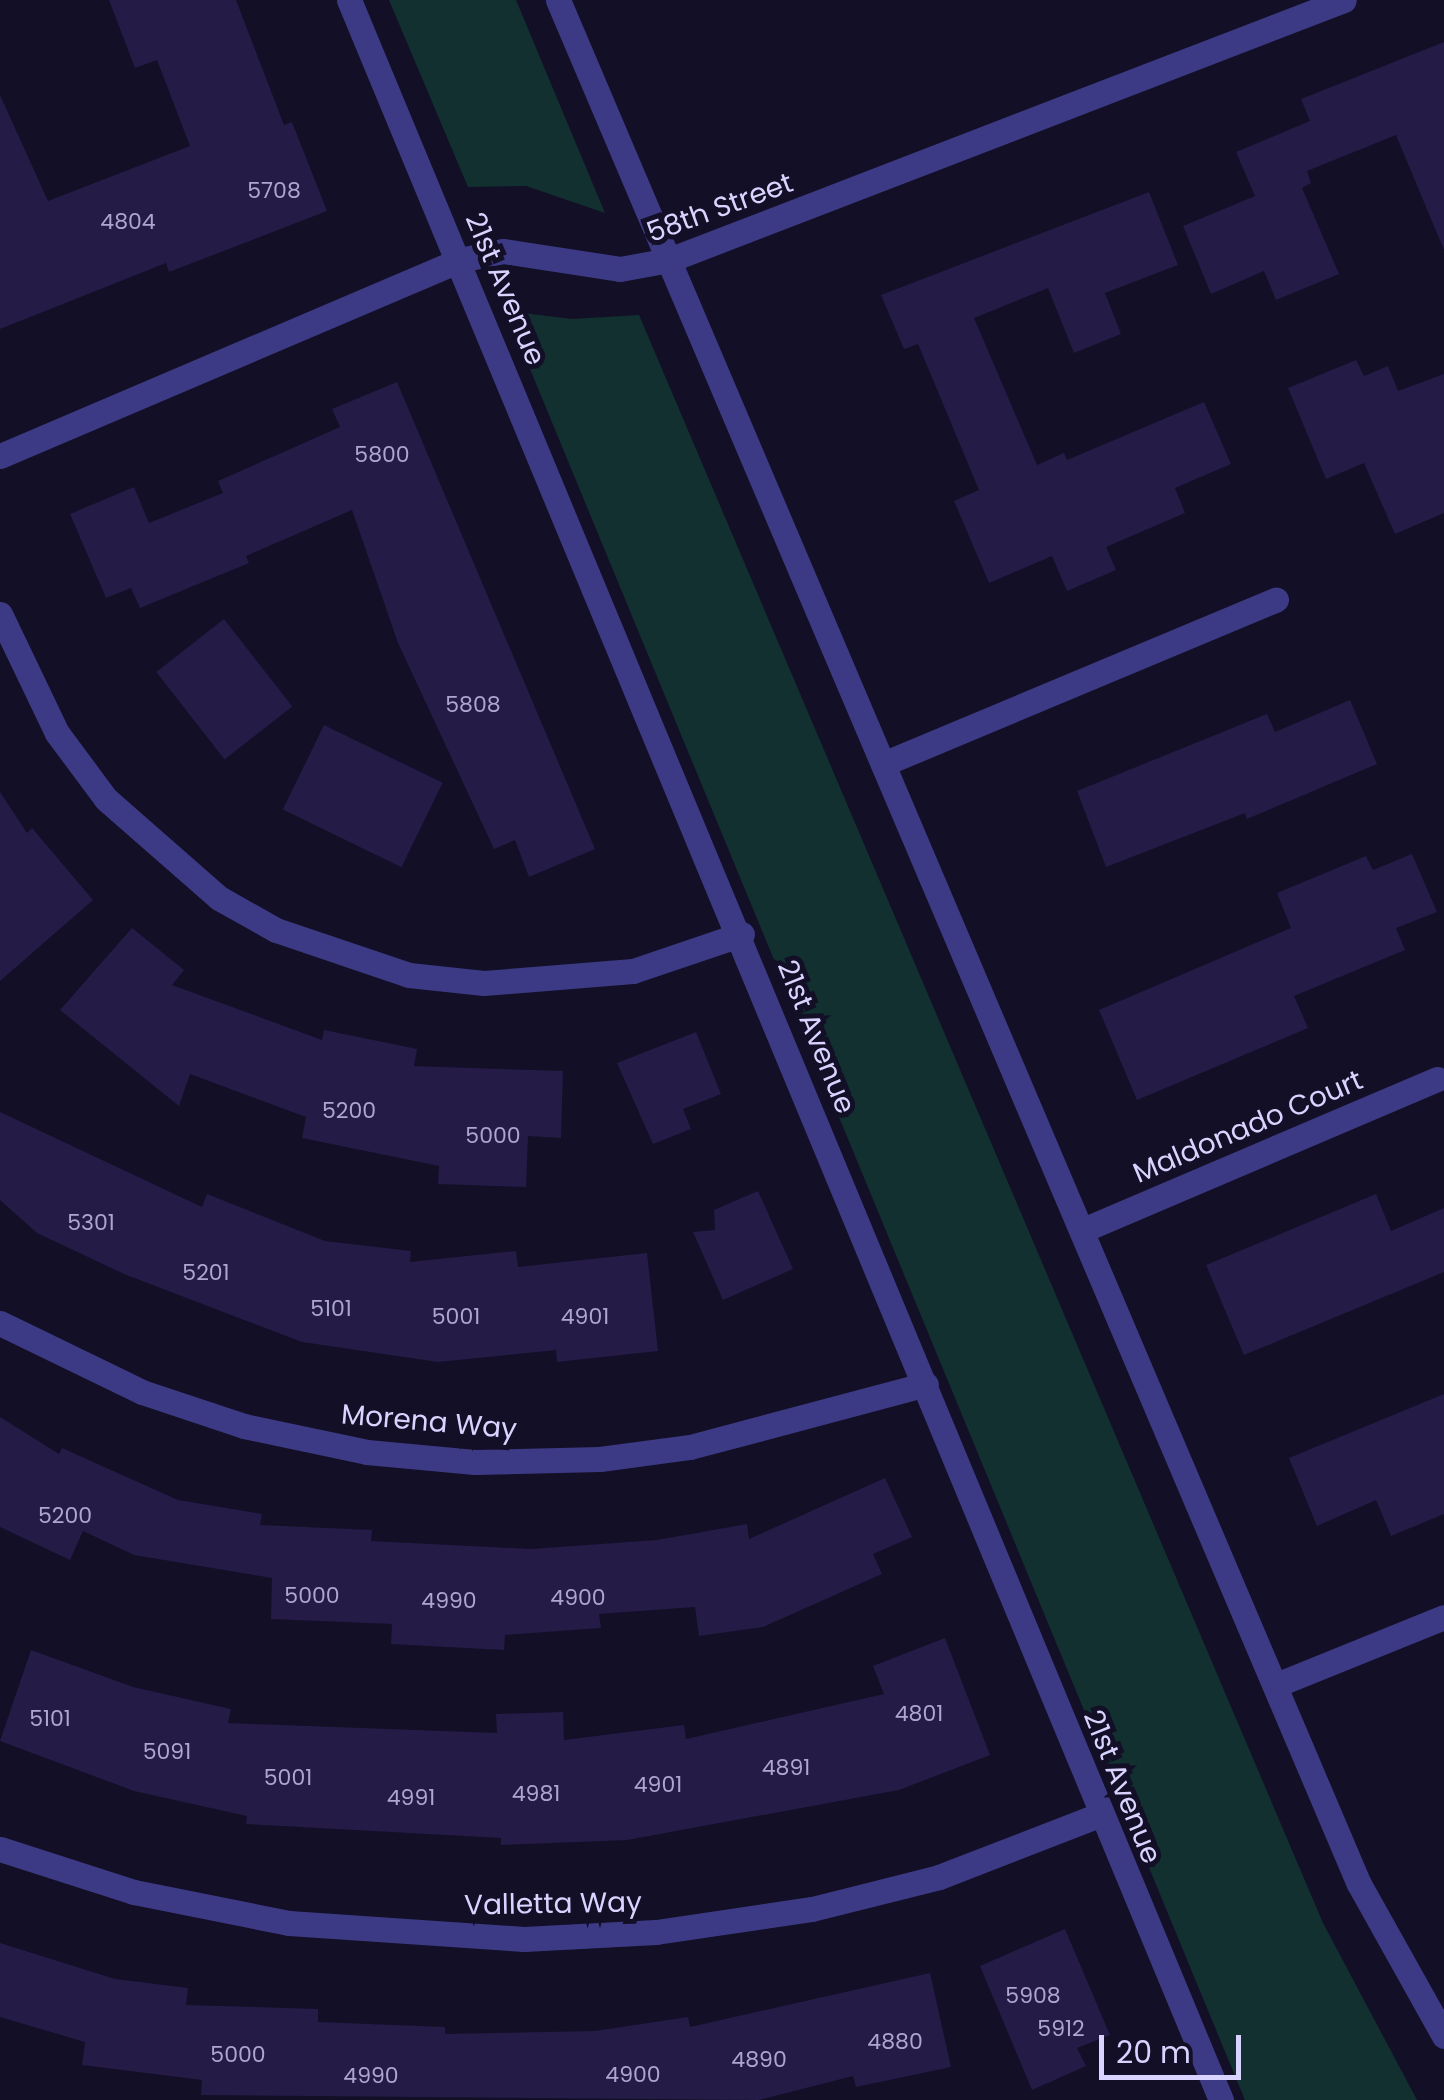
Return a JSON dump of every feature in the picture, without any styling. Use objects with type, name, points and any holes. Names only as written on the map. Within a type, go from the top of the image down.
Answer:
[{"type":"street","name":"21st Avenue","points":[[349,0],[742,934],[1099,1814],[1220,2100]]},
{"type":"street","points":[[558,0],[1358,1884],[1444,2036]]},
{"type":"street","name":"58th Street","points":[[0,456],[460,260],[502,251],[620,270],[669,260],[1344,0]]},
{"type":"street","points":[[883,764],[1276,600]]},
{"type":"street","points":[[0,614],[58,734],[106,799],[189,875],[276,930],[409,975],[484,983],[633,971],[742,934]]},
{"type":"street","name":"Maldonado Court","points":[[1083,1230],[1437,1079]]},
{"type":"street","name":"Morena Way","points":[[0,1323],[142,1392],[244,1426],[367,1452],[475,1462],[600,1459],[690,1447],[926,1384]]},
{"type":"street","points":[[1276,1685],[1444,1617]]},
{"type":"street","name":"Valletta Way","points":[[0,1850],[134,1892],[289,1923],[524,1940],[656,1932],[812,1909],[939,1877],[1099,1814]]},
{"type":"green space","points":[[389,0],[516,0],[605,213],[526,186],[468,187]]},
{"type":"green space","points":[[506,311],[572,319],[639,315],[1323,1923],[1417,2100],[1245,2100]]},
{"type":"building","points":[[109,0],[236,0],[284,125],[292,122],[327,211],[169,272],[166,263],[0,329],[0,95],[48,201],[190,146],[157,60],[135,68]]},
{"type":"building","points":[[1444,42],[1444,250],[1396,135],[1307,171],[1311,183],[1302,188],[1339,274],[1276,300],[1264,271],[1211,294],[1183,226],[1255,196],[1236,152],[1310,121],[1301,99]]},
{"type":"building","points":[[1149,192],[1178,265],[1105,293],[1121,334],[1074,353],[1048,288],[974,318],[1037,465],[1064,453],[1067,460],[1204,402],[1231,464],[1175,488],[1185,513],[1106,547],[1116,570],[1067,591],[1052,556],[989,583],[954,501],[979,490],[918,344],[904,349],[881,295]]},
{"type":"building","points":[[1356,360],[1364,376],[1388,366],[1398,391],[1444,374],[1444,513],[1395,534],[1364,463],[1326,479],[1288,388]]},
{"type":"building","points":[[397,382],[595,849],[529,877],[515,840],[494,849],[398,643],[352,510],[246,556],[249,563],[140,608],[131,588],[106,598],[70,514],[134,487],[149,523],[223,493],[218,481],[340,427],[332,409]]},
{"type":"building","points":[[224,619],[292,706],[225,759],[156,672]]},
{"type":"building","points":[[1350,700],[1377,764],[1247,819],[1245,813],[1106,867],[1077,791],[1267,714],[1275,732]]},
{"type":"building","points":[[324,725],[443,783],[401,867],[283,809]]},
{"type":"building","points":[[0,792],[27,833],[32,828],[93,900],[0,981]]},
{"type":"building","points":[[1412,854],[1437,912],[1396,928],[1405,950],[1294,996],[1308,1028],[1137,1100],[1099,1010],[1291,928],[1277,893],[1366,856],[1373,870]]},
{"type":"building","points":[[132,928],[184,970],[172,985],[322,1040],[324,1030],[417,1049],[414,1066],[563,1071],[561,1138],[528,1136],[526,1187],[438,1184],[439,1166],[302,1138],[306,1117],[190,1074],[179,1106],[60,1010]]},
{"type":"building","points":[[696,1032],[721,1094],[683,1109],[691,1129],[653,1144],[617,1063]]},
{"type":"building","points":[[0,1112],[202,1207],[207,1194],[325,1241],[411,1251],[410,1262],[516,1251],[518,1267],[647,1253],[658,1351],[557,1362],[556,1350],[438,1362],[302,1342],[124,1274],[37,1233],[0,1200]]},
{"type":"building","points":[[758,1191],[793,1269],[723,1300],[693,1232],[715,1230],[714,1210]]},
{"type":"building","points":[[1376,1194],[1391,1231],[1444,1208],[1444,1272],[1244,1355],[1206,1265]]},
{"type":"building","points":[[1444,1394],[1444,1514],[1391,1536],[1376,1500],[1317,1526],[1289,1458]]},
{"type":"building","points":[[0,1417],[59,1454],[62,1448],[178,1500],[262,1514],[260,1525],[372,1530],[371,1541],[531,1549],[657,1540],[747,1524],[749,1539],[885,1478],[912,1537],[873,1554],[882,1574],[763,1627],[699,1636],[695,1607],[599,1614],[601,1628],[505,1635],[504,1650],[391,1644],[392,1624],[271,1619],[272,1578],[134,1555],[83,1531],[70,1560],[0,1527]]},
{"type":"building","points":[[945,1638],[990,1755],[899,1790],[627,1840],[501,1845],[501,1838],[246,1824],[247,1816],[134,1791],[0,1741],[31,1650],[133,1687],[231,1709],[228,1723],[497,1733],[496,1714],[563,1712],[564,1740],[684,1725],[686,1739],[884,1694],[873,1666]]},
{"type":"building","points":[[1065,1929],[1110,2035],[1077,2048],[1086,2066],[1032,2090],[980,1966]]},
{"type":"building","points":[[0,1943],[115,1979],[188,1988],[186,2005],[318,2009],[318,2022],[445,2027],[445,2034],[595,2031],[688,2017],[690,2027],[930,1973],[951,2067],[856,2087],[853,2076],[759,2100],[201,2095],[202,2080],[82,2065],[85,2042],[0,2017]]}]
